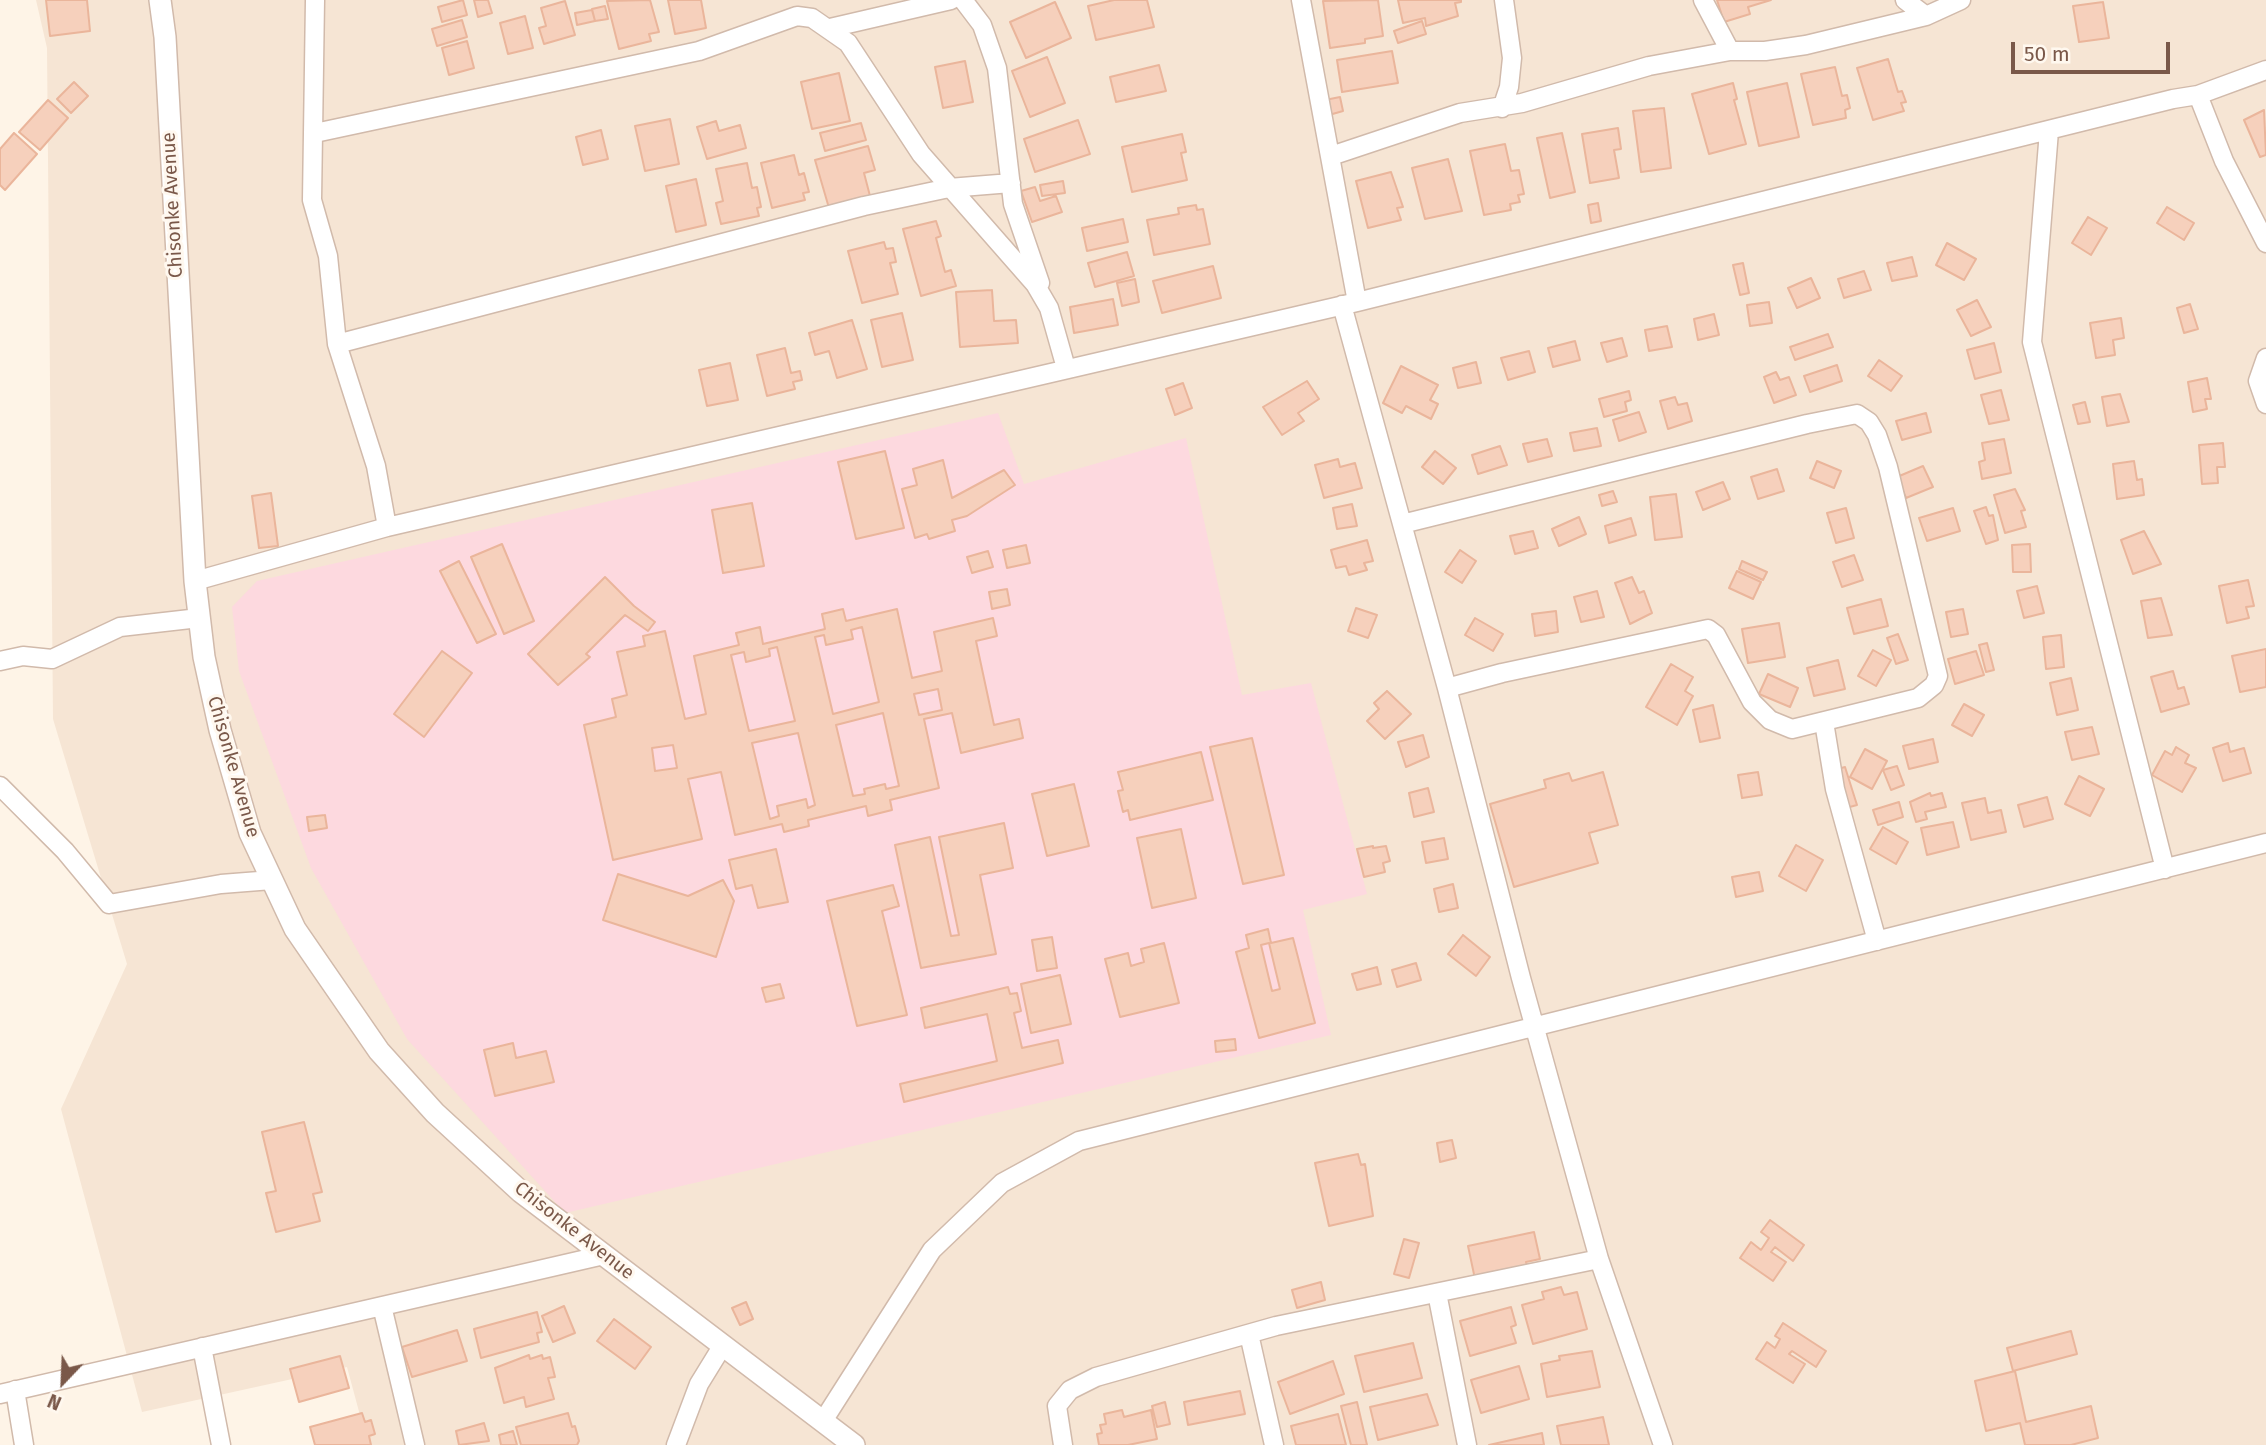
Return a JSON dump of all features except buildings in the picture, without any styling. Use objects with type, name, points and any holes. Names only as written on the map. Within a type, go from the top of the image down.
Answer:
[{"type":"street","name":"Chisonke Avenue","points":[[160,0],[165,37],[199,618],[220,730],[250,833],[295,929],[379,1051],[435,1113],[521,1192],[854,1445]]},
{"type":"street","points":[[315,0],[312,200],[328,256],[337,344],[376,466],[387,527]]},
{"type":"street","points":[[830,28],[951,0]]},
{"type":"street","points":[[963,0],[982,25],[997,68],[1013,204],[1049,308],[1066,368]]},
{"type":"street","points":[[1301,0],[1331,156],[1350,303],[1402,524],[1534,1026],[1599,1259],[1663,1445]]},
{"type":"street","points":[[1502,108],[1512,74],[1504,0]]},
{"type":"street","points":[[1703,0],[1730,51]]},
{"type":"street","points":[[1905,0],[1926,16]]},
{"type":"street","points":[[1331,156],[1460,113],[1502,108],[1649,66],[1730,51],[1765,51],[1806,46],[1926,16],[1961,0]]},
{"type":"street","points":[[315,133],[699,51],[797,16],[812,18],[848,43],[921,154],[1017,261],[1049,308]]},
{"type":"street","points":[[195,581],[387,527],[1350,303],[2049,131],[2144,104],[2198,95],[2266,70]]},
{"type":"street","points":[[2198,95],[2224,161],[2266,243]]},
{"type":"street","points":[[2049,131],[2032,342],[2165,869]]},
{"type":"street","points":[[337,344],[864,206],[949,188],[1011,183]]},
{"type":"street","points":[[2266,358],[2259,381],[2266,404]]},
{"type":"street","points":[[1402,524],[1807,424],[1857,415],[1869,422],[1877,435],[1888,467],[1937,676],[1934,685],[1917,698],[1792,729],[1770,720],[1752,702],[1721,643],[1708,629],[1502,673],[1447,688]]},
{"type":"street","points":[[0,661],[23,656],[52,659],[120,627],[199,618]]},
{"type":"street","points":[[1824,722],[1836,789],[1877,941]]},
{"type":"street","points":[[0,786],[65,851],[108,904],[221,884],[272,880]]},
{"type":"street","points":[[823,1421],[932,1250],[1002,1183],[1079,1141],[2266,843]]},
{"type":"street","points":[[24,1445],[8,1392],[604,1255]]},
{"type":"street","points":[[1063,1445],[1057,1406],[1069,1390],[1096,1377],[1249,1334],[1599,1259]]},
{"type":"street","points":[[1437,1293],[1467,1445]]},
{"type":"street","points":[[382,1306],[415,1445]]},
{"type":"street","points":[[1249,1334],[1274,1445]]},
{"type":"street","points":[[676,1445],[699,1384],[723,1345]]},
{"type":"street","points":[[202,1348],[221,1445]]},
{"type":"shaded area","points":[[36,0],[2266,0],[2266,1445],[368,1445],[347,1367],[142,1412],[61,1109],[127,964],[53,719],[47,48]]},
{"type":"shaded area","points":[[998,413],[1024,484],[1186,438],[1242,695],[1311,683],[1367,894],[1303,910],[1331,1035],[565,1213],[407,1039],[311,868],[239,671],[232,607],[257,581]]}]
